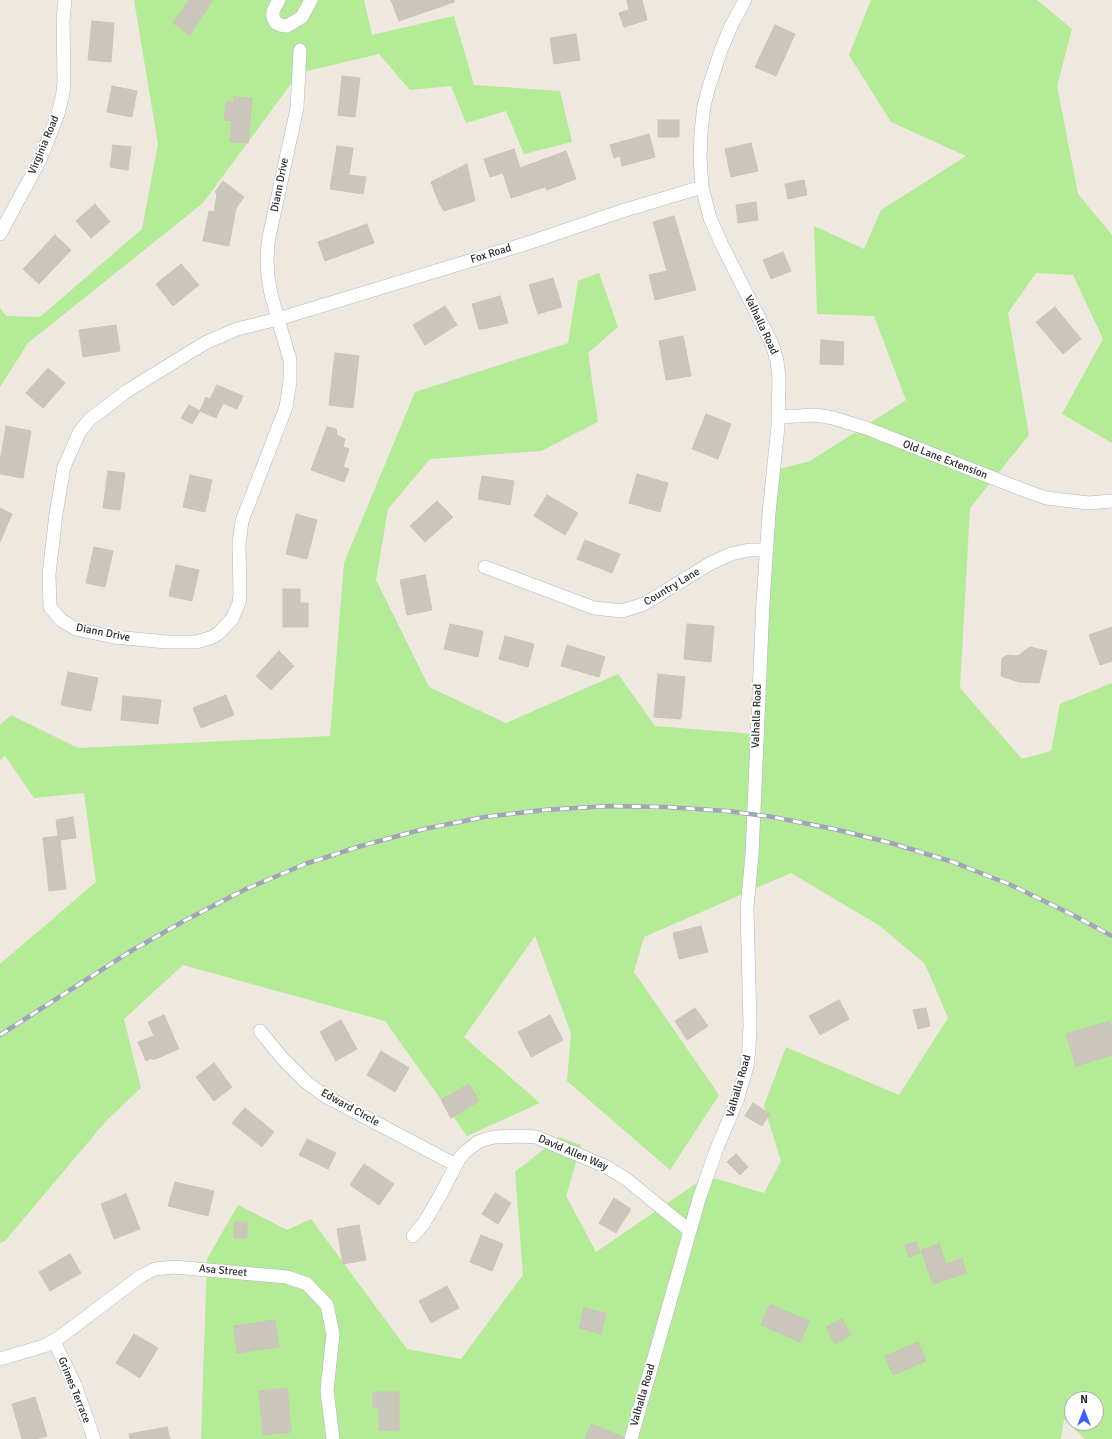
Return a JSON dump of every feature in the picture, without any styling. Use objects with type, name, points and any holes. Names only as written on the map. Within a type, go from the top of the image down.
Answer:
[{"type":"street","name":"Virginia Road","points":[[0,234],[40,160],[58,114],[64,81],[62,20],[65,0]]},
{"type":"street","points":[[279,0],[272,11],[272,17],[276,23],[287,26],[302,17],[311,0]]},
{"type":"street","name":"Valhalla Road","points":[[631,1439],[699,1199],[737,1101],[747,1066],[749,1048],[750,1025],[747,908],[752,855],[758,690],[767,550],[778,417],[779,378],[777,361],[772,344],[710,218],[702,187],[700,151],[704,106],[708,90],[721,50],[745,0]]},
{"type":"street","name":"Diann Drive","points":[[278,319],[237,329],[205,343],[127,391],[89,420],[79,433],[64,467],[48,574],[50,607],[61,620],[76,629],[114,637],[167,642],[196,642],[213,637],[220,632],[232,619],[239,603],[239,544],[242,521],[286,407],[290,381],[290,360],[271,294],[267,260],[268,242],[297,108],[300,50]]},
{"type":"street","name":"Fox Road","points":[[278,319],[503,251],[622,211],[702,187]]},
{"type":"street","name":"Old Lane Extension","points":[[778,417],[816,415],[833,418],[866,428],[1021,490],[1046,498],[1089,503],[1112,501]]},
{"type":"street","name":"Country Lane","points":[[485,567],[594,608],[622,611],[644,604],[711,563],[731,554],[750,550],[767,550]]},
{"type":"street","name":"Edward Circle","points":[[260,1031],[282,1058],[306,1082],[326,1096],[456,1165]]},
{"type":"street","name":"David Allen Way","points":[[413,1236],[424,1223],[459,1159],[471,1147],[486,1139],[495,1137],[536,1137],[605,1166],[626,1179],[690,1231]]},
{"type":"street","name":"Asa Street","points":[[0,1359],[44,1346],[54,1341],[141,1276],[155,1269],[174,1267],[286,1277],[307,1284],[327,1304],[333,1334],[327,1390],[333,1439]]},
{"type":"street","name":"Grimes Terrace","points":[[54,1341],[75,1385],[94,1439]]},
{"type":"green space","points":[[134,0],[364,0],[372,35],[454,16],[474,85],[560,91],[572,142],[524,154],[506,111],[466,123],[451,86],[410,90],[379,54],[299,73],[203,203],[28,343],[0,387],[0,308],[6,316],[40,317],[142,229],[158,144]]},
{"type":"green space","points":[[871,0],[1037,0],[1072,29],[1057,86],[1078,194],[1112,235],[1112,443],[1062,414],[1103,339],[1073,275],[1036,273],[1008,313],[1029,435],[970,508],[960,688],[1022,759],[1051,751],[1060,704],[1112,683],[1112,1439],[1085,1439],[1077,1431],[1104,1431],[1104,1391],[1064,1391],[1064,1419],[1061,1439],[201,1439],[207,1259],[238,1205],[287,1230],[311,1219],[407,1349],[461,1359],[523,1275],[515,1172],[559,1137],[581,1145],[566,1196],[596,1252],[707,1176],[764,1193],[781,1161],[764,1106],[786,1047],[899,1095],[948,1018],[925,964],[880,926],[791,873],[644,937],[634,972],[719,1095],[670,1170],[567,1081],[571,1033],[535,936],[464,1037],[540,1103],[467,1136],[385,1021],[183,965],[124,1019],[141,1088],[106,1121],[5,1241],[0,1243],[0,964],[96,882],[84,793],[34,798],[5,756],[0,760],[0,725],[11,715],[78,748],[330,736],[344,563],[415,392],[568,343],[578,281],[599,273],[618,327],[588,353],[598,422],[541,451],[430,459],[388,509],[376,580],[429,687],[506,723],[618,674],[655,726],[755,734],[779,469],[810,461],[906,400],[874,316],[817,314],[814,226],[864,249],[881,210],[966,156],[891,122],[849,55]]},
{"type":"building","points":[[189,0],[213,0],[190,35],[173,23]]},
{"type":"building","points":[[391,0],[454,0],[454,2],[399,21]]},
{"type":"building","points":[[627,0],[642,0],[647,20],[624,27],[619,13],[629,10]]},
{"type":"building","points":[[92,21],[114,23],[111,62],[88,60]]},
{"type":"building","points":[[775,25],[795,34],[776,76],[755,67]]},
{"type":"building","points":[[576,34],[580,60],[554,64],[550,38]]},
{"type":"building","points":[[342,76],[360,78],[355,117],[338,115]]},
{"type":"building","points":[[112,86],[137,91],[132,117],[107,112]]},
{"type":"building","points":[[234,97],[252,98],[248,143],[230,142],[232,121],[224,120],[226,102],[234,102]]},
{"type":"building","points":[[658,120],[679,120],[679,137],[658,137]]},
{"type":"building","points":[[649,134],[655,157],[622,166],[620,156],[614,158],[610,145]]},
{"type":"building","points":[[751,143],[758,171],[731,177],[725,149]]},
{"type":"building","points":[[113,145],[131,147],[128,170],[110,167]]},
{"type":"building","points":[[337,146],[353,148],[349,175],[366,177],[363,194],[330,189]]},
{"type":"building","points":[[514,149],[520,168],[566,151],[576,179],[547,190],[545,187],[511,198],[503,173],[490,177],[484,159]]},
{"type":"building","points":[[467,164],[475,201],[444,211],[439,203],[431,182]]},
{"type":"building","points":[[804,180],[807,195],[788,199],[785,184]]},
{"type":"building","points":[[223,181],[244,197],[236,208],[229,246],[203,241],[209,211],[214,212],[217,194],[215,192]]},
{"type":"building","points":[[756,202],[758,220],[738,223],[736,205]]},
{"type":"building","points":[[95,204],[110,222],[91,238],[76,221]]},
{"type":"building","points":[[674,216],[696,290],[655,300],[649,275],[667,271],[653,222]]},
{"type":"building","points":[[367,224],[374,243],[325,261],[318,242]]},
{"type":"building","points":[[55,235],[71,250],[39,284],[23,269]]},
{"type":"building","points":[[783,252],[791,271],[771,279],[763,260]]},
{"type":"building","points":[[181,264],[199,285],[173,306],[156,284]]},
{"type":"building","points":[[553,278],[562,307],[538,314],[529,285]]},
{"type":"building","points":[[500,296],[508,323],[479,329],[472,304]]},
{"type":"building","points":[[445,306],[457,325],[425,345],[413,325]]},
{"type":"building","points":[[1055,307],[1081,339],[1063,354],[1036,322]]},
{"type":"building","points":[[116,325],[120,351],[83,357],[79,330]]},
{"type":"building","points":[[683,336],[691,376],[666,380],[659,341]]},
{"type":"building","points":[[821,340],[844,342],[843,365],[820,364]]},
{"type":"building","points":[[335,353],[359,356],[353,408],[329,405]]},
{"type":"building","points":[[48,368],[65,383],[43,408],[26,393]]},
{"type":"building","points":[[217,385],[243,396],[237,409],[223,403],[216,418],[200,411],[206,397],[210,399]]},
{"type":"building","points":[[189,405],[200,411],[192,424],[181,418]]},
{"type":"building","points":[[706,414],[731,424],[718,459],[692,449]]},
{"type":"building","points":[[6,426],[31,431],[23,478],[0,474],[0,462]]},
{"type":"building","points":[[327,427],[336,429],[337,435],[345,439],[343,447],[349,449],[343,467],[349,469],[344,482],[311,470]]},
{"type":"building","points":[[108,471],[125,473],[120,510],[103,508]]},
{"type":"building","points":[[637,474],[668,483],[660,512],[629,503]]},
{"type":"building","points":[[190,475],[212,480],[205,512],[183,507]]},
{"type":"building","points":[[482,476],[514,481],[510,505],[478,499]]},
{"type":"building","points":[[547,495],[578,513],[565,535],[534,516]]},
{"type":"building","points":[[437,501],[453,517],[425,542],[410,526]]},
{"type":"building","points":[[0,508],[12,514],[0,542]]},
{"type":"building","points":[[296,514],[317,520],[307,559],[286,554]]},
{"type":"building","points":[[585,540],[620,554],[612,573],[577,559]]},
{"type":"building","points":[[94,547],[113,551],[105,587],[86,583]]},
{"type":"building","points":[[176,565],[199,570],[192,601],[169,596]]},
{"type":"building","points":[[425,575],[432,610],[407,615],[400,580]]},
{"type":"building","points":[[283,589],[300,589],[300,603],[308,603],[308,627],[283,627]]},
{"type":"building","points":[[450,624],[483,631],[478,657],[444,649]]},
{"type":"building","points":[[687,624],[714,626],[711,662],[684,659]]},
{"type":"building","points":[[1112,627],[1112,661],[1100,665],[1089,635]]},
{"type":"building","points":[[505,636],[534,644],[528,667],[499,659]]},
{"type":"building","points":[[567,645],[605,657],[599,677],[561,666]]},
{"type":"building","points":[[1030,647],[1047,651],[1039,683],[1019,682],[1001,676],[1002,658],[1008,655],[1018,656]]},
{"type":"building","points":[[279,651],[294,666],[271,690],[256,676]]},
{"type":"building","points":[[68,672],[98,678],[91,711],[61,705]]},
{"type":"building","points":[[658,674],[685,677],[681,719],[654,717]]},
{"type":"building","points":[[226,695],[234,715],[201,728],[193,708]]},
{"type":"building","points":[[123,696],[161,700],[158,724],[121,720]]},
{"type":"building","points":[[73,817],[76,838],[60,840],[66,889],[49,891],[43,838],[58,836],[56,820]]},
{"type":"building","points":[[701,926],[708,952],[679,959],[673,933]]},
{"type":"building","points":[[839,1000],[849,1019],[820,1035],[809,1016]]},
{"type":"building","points":[[695,1008],[708,1026],[687,1040],[675,1021]]},
{"type":"building","points":[[926,1008],[930,1026],[918,1029],[913,1010]]},
{"type":"building","points":[[164,1015],[179,1049],[153,1060],[152,1058],[146,1061],[138,1042],[154,1036],[148,1022]]},
{"type":"building","points":[[550,1015],[563,1040],[531,1057],[518,1032]]},
{"type":"building","points":[[341,1020],[357,1049],[336,1061],[320,1032]]},
{"type":"building","points":[[1110,1021],[1112,1029],[1112,1055],[1076,1066],[1066,1034]]},
{"type":"building","points":[[381,1051],[409,1068],[395,1092],[367,1075]]},
{"type":"building","points":[[214,1063],[232,1087],[214,1101],[196,1077]]},
{"type":"building","points":[[469,1084],[479,1101],[451,1118],[441,1100]]},
{"type":"building","points":[[753,1103],[770,1114],[762,1126],[745,1116]]},
{"type":"building","points":[[245,1108],[274,1132],[262,1147],[232,1123]]},
{"type":"building","points":[[307,1139],[336,1153],[328,1169],[299,1155]]},
{"type":"building","points":[[736,1154],[748,1167],[740,1175],[727,1162]]},
{"type":"building","points":[[364,1164],[394,1184],[379,1205],[350,1185]]},
{"type":"building","points":[[175,1182],[214,1191],[208,1216],[168,1206]]},
{"type":"building","points":[[495,1193],[511,1203],[498,1224],[482,1214]]},
{"type":"building","points":[[126,1194],[140,1229],[114,1239],[101,1204]]},
{"type":"building","points":[[614,1198],[631,1209],[616,1233],[599,1223]]},
{"type":"building","points":[[234,1222],[247,1222],[247,1238],[234,1238]]},
{"type":"building","points":[[359,1225],[366,1260],[343,1264],[337,1229]]},
{"type":"building","points":[[481,1235],[503,1244],[492,1271],[470,1262]]},
{"type":"building","points":[[916,1242],[920,1253],[909,1257],[905,1245]]},
{"type":"building","points":[[939,1244],[946,1264],[962,1258],[966,1273],[933,1284],[921,1250]]},
{"type":"building","points":[[70,1254],[81,1273],[50,1291],[39,1272]]},
{"type":"building","points":[[447,1286],[459,1308],[431,1323],[419,1301]]},
{"type":"building","points":[[770,1304],[809,1321],[800,1342],[761,1325]]},
{"type":"building","points":[[584,1308],[606,1313],[601,1334],[579,1328]]},
{"type":"building","points":[[842,1319],[851,1335],[835,1344],[826,1327]]},
{"type":"building","points":[[275,1320],[279,1347],[237,1353],[234,1326]]},
{"type":"building","points":[[134,1334],[158,1348],[140,1378],[116,1363]]},
{"type":"building","points":[[918,1342],[926,1361],[893,1375],[885,1356]]},
{"type":"building","points":[[287,1388],[291,1432],[263,1435],[259,1391]]},
{"type":"building","points":[[373,1392],[399,1392],[399,1431],[379,1430],[379,1408],[373,1408]]},
{"type":"building","points":[[35,1397],[47,1436],[36,1439],[22,1439],[12,1404]]},
{"type":"building","points":[[591,1424],[623,1437],[623,1439],[585,1439]]},
{"type":"building","points":[[167,1427],[170,1439],[130,1439],[129,1434]]},
{"type":"railway","points":[[0,1035],[131,951],[184,921],[244,890],[305,864],[364,845],[424,829],[484,817],[544,810],[608,806],[666,807],[727,811],[773,817],[834,829],[891,843],[953,862],[1011,885],[1112,936]]}]
